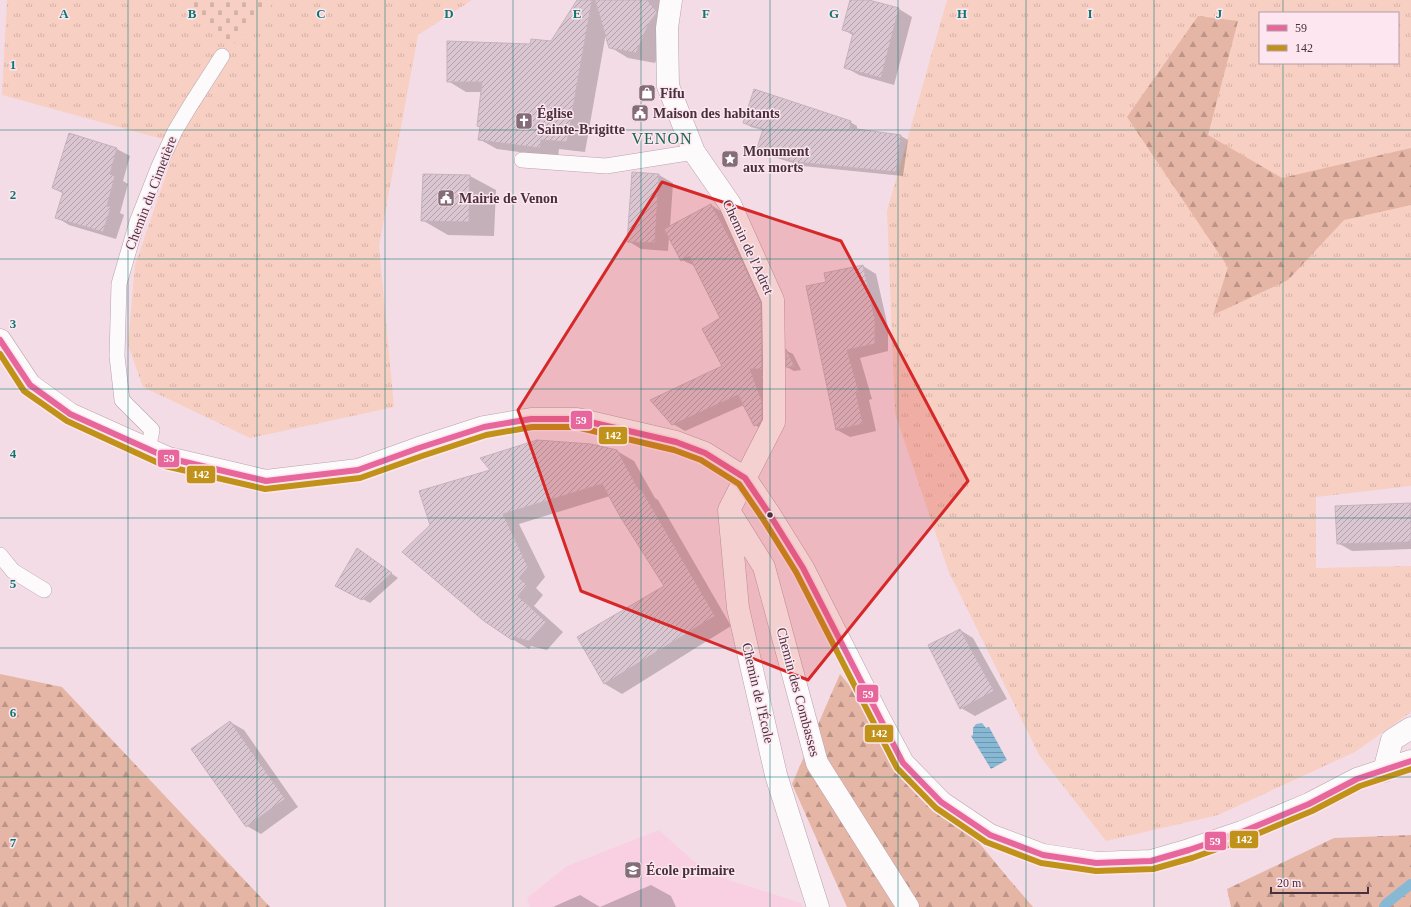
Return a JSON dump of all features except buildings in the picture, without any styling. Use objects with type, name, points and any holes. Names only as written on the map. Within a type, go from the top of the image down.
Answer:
[{"type":"street","name":"Chemin de l'Adret","points":[[671,0],[667,28],[668,86],[694,152],[730,204],[773,300],[774,422],[745,478]]},
{"type":"street","points":[[0,340],[30,385],[70,414],[168,458],[266,481],[358,470],[484,427],[531,419],[577,419],[676,442],[705,453],[745,478],[803,568],[903,763],[941,802],[990,835],[1043,855],[1096,863],[1151,861],[1242,832],[1309,804],[1357,780],[1408,762]]},
{"type":"street","points":[[729,510],[745,478]]},
{"type":"street","name":"Chemin de l'École","points":[[729,510],[738,608],[776,775],[818,907]]},
{"type":"street","name":"Chemin des Combasses","points":[[729,510],[764,567],[817,763],[908,907]]},
{"type":"street","points":[[1384,771],[1392,740],[1411,728]]},
{"type":"lane","name":"Chemin du Cimetière","points":[[148,450],[152,430],[122,400],[117,356],[119,284],[137,222],[159,166],[175,131],[222,56]]},
{"type":"lane","points":[[522,160],[606,166],[694,152]]},
{"type":"lane","points":[[0,555],[14,571],[44,590]]},
{"type":"highlighted area","points":[[662,182],[841,241],[968,481],[808,680],[581,591],[518,410]]},
{"type":"shaded area","name":"École primaire","points":[[659,830],[707,873],[801,903],[803,907],[530,907],[527,898],[567,866]]},
{"type":"green space","points":[[7,0],[472,0],[418,35],[379,246],[394,407],[250,438],[143,387],[128,345],[135,265],[177,143],[2,95]]},
{"type":"green space","points":[[182,0],[276,0],[230,48]]},
{"type":"green space","points":[[947,0],[1411,0],[1411,486],[1316,497],[1316,568],[1411,566],[1411,712],[1355,752],[1218,815],[1106,841],[1039,755],[948,570],[895,413],[887,211]]},
{"type":"green space","points":[[1198,16],[1238,21],[1208,135],[1282,178],[1411,148],[1411,205],[1344,220],[1288,280],[1213,315],[1228,267],[1127,117]]},
{"type":"green space","points":[[0,674],[62,687],[270,907],[0,907]]},
{"type":"green space","points":[[840,674],[1033,907],[847,907],[792,784]]},
{"type":"green space","points":[[1411,835],[1411,907],[1231,907],[1227,889],[1334,838]]},
{"type":"water","points":[[982,723],[986,728],[989,727],[1007,760],[991,769],[971,736],[973,735],[973,728],[976,724]]},
{"type":"waterway","points":[[1384,907],[1411,884]]},
{"type":"transit line","name":"59","points":[[0,340],[30,385],[70,414],[168,458],[266,481],[358,470],[484,427],[531,419],[577,419],[676,442],[705,453],[745,478],[770,515],[803,568],[903,763],[941,802],[990,835],[1043,855],[1096,863],[1151,861],[1242,832],[1309,804],[1357,779],[1411,761]]},
{"type":"transit line","name":"142","points":[[0,354],[24,391],[67,421],[165,466],[265,489],[360,478],[486,435],[532,427],[576,427],[674,450],[701,460],[739,484],[763,519],[796,572],[897,768],[936,808],[986,842],[1041,863],[1096,871],[1153,869],[1192,858],[1245,839],[1312,811],[1360,786],[1411,769]]},
{"type":"place","name":"Fifu","points":[[647,93]]},
{"type":"place","name":"Maison des habitants","points":[[640,113]]},
{"type":"place","name":"Église Sainte-Brigitte","points":[[524,121]]},
{"type":"place","name":"Monument aux morts","points":[[730,159]]},
{"type":"place","name":"Mairie de Venon","points":[[446,198]]},
{"type":"place","name":"École primaire","points":[[633,870]]},
{"type":"district","name":"VENON","points":[[662,138]]}]
